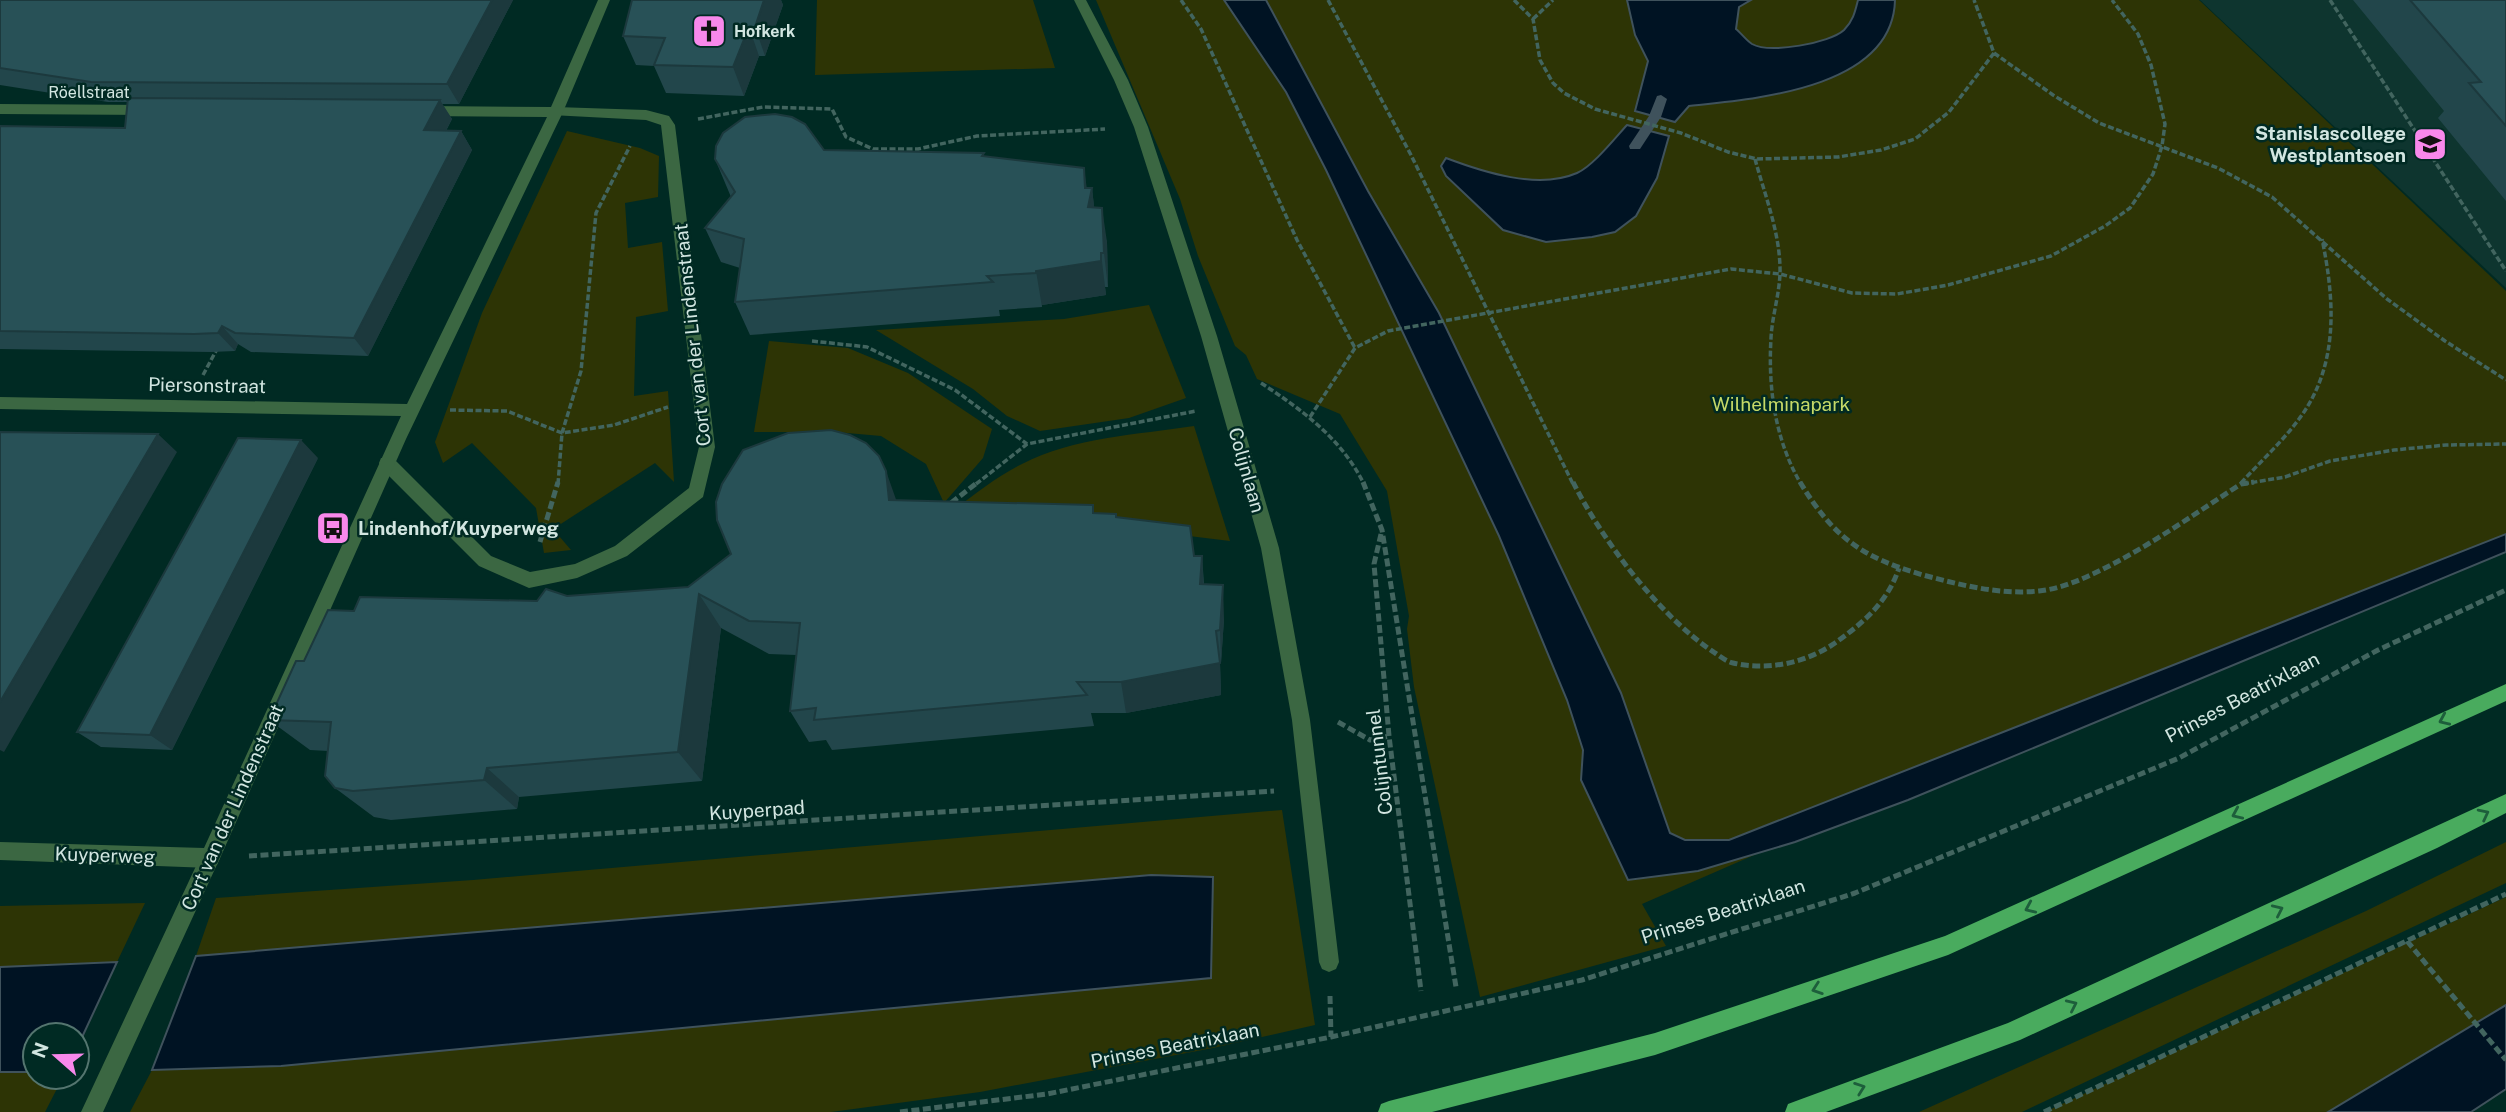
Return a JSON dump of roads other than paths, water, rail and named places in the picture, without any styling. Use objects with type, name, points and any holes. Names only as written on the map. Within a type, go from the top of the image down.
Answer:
[{"type":"main road","points":[[1389,1112],[1656,1044],[1948,945],[2506,692]]},
{"type":"main road","points":[[1796,1112],[2012,1032],[2430,841],[2506,803]]},
{"type":"street","name":"Cort van der Lindenstraat","points":[[92,1112],[210,858],[387,463],[556,112],[604,0]]},
{"type":"street","name":"Colijnlaan","points":[[1080,0],[1141,127],[1209,336],[1269,548],[1301,720],[1329,962]]},
{"type":"street","name":"Röellstraat","points":[[0,109],[163,110]]},
{"type":"street","points":[[408,111],[556,112]]},
{"type":"street","name":"Cort van der Lindenstraat","points":[[387,463],[485,561],[529,580],[577,571],[621,551],[696,492],[707,447],[668,125],[664,119],[646,115],[556,112]]},
{"type":"street","name":"Piersonstraat","points":[[0,403],[414,410]]},
{"type":"street","name":"Kuyperweg","points":[[0,851],[210,858]]},
{"type":"waterway","points":[[1635,146],[1655,117],[1661,99]]},
{"type":"place","name":"Hofkerk","points":[[709,31]]},
{"type":"place","name":"Stanislascollege Westplantsoen","points":[[2430,144]]},
{"type":"place","name":"Lindenhof/Kuyperweg","points":[[333,528]]},
{"type":"park label","name":"Wilhelminapark","points":[[1781,404]]}]
